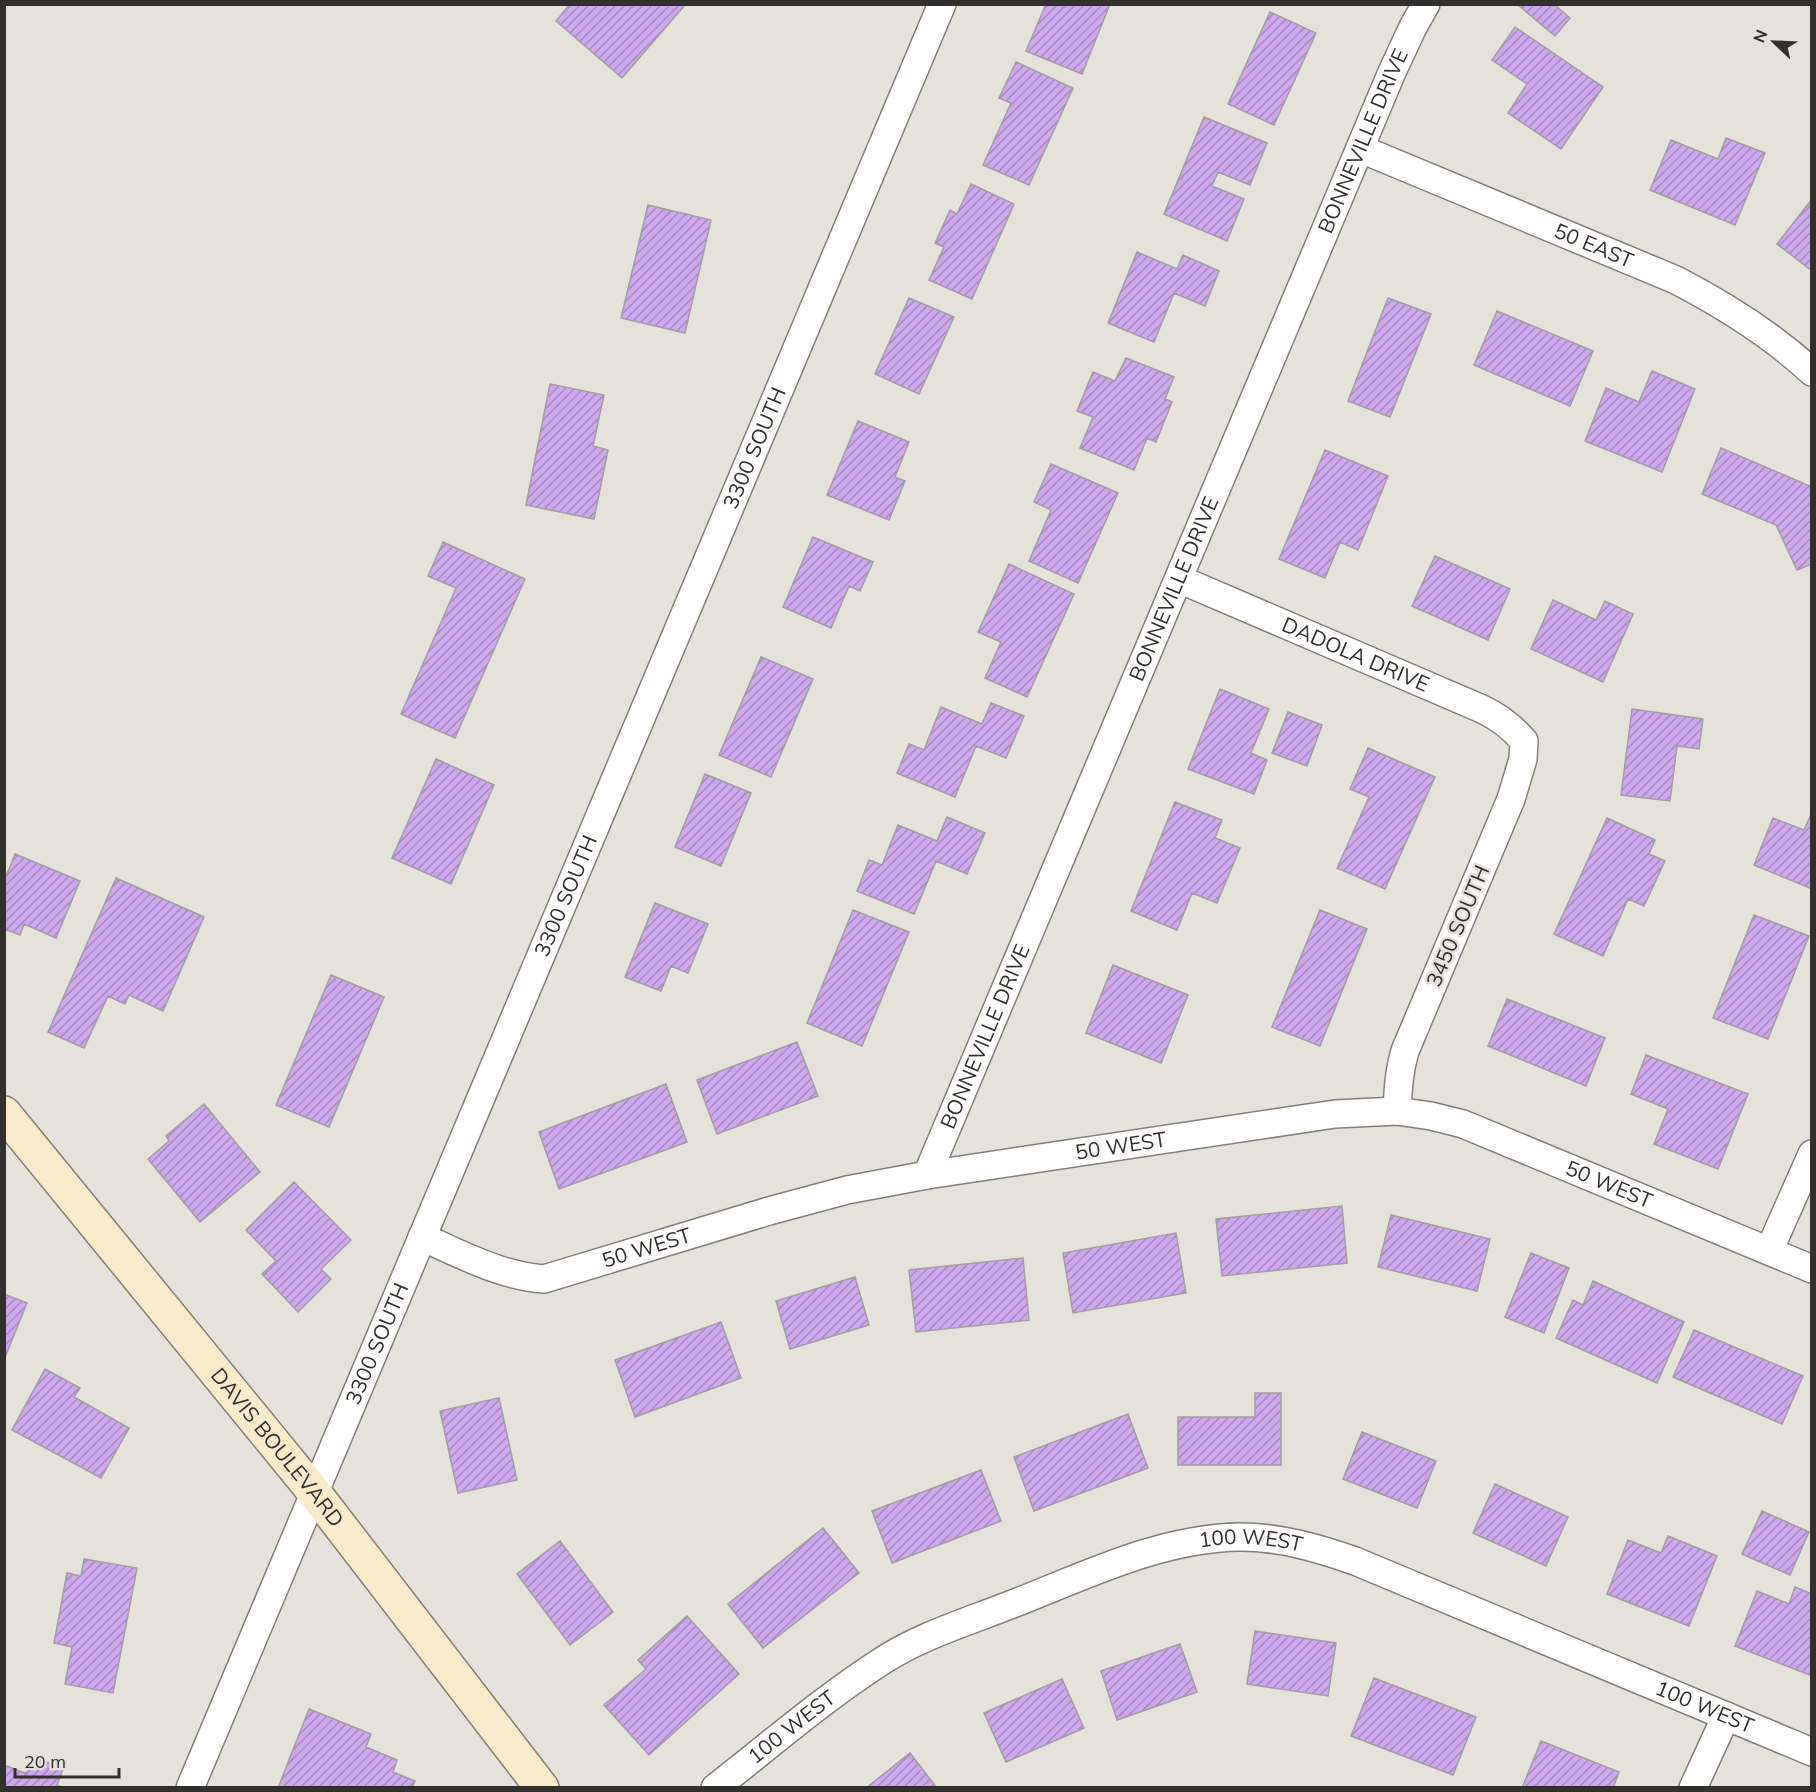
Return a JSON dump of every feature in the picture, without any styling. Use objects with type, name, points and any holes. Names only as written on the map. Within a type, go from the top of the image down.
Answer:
[{"type":"street","name":"3300 SOUTH","points":[[189,1788],[942,4]]},
{"type":"street","name":"BONNEVILLE DRIVE","points":[[927,1175],[1392,72],[1426,4]]},
{"type":"street","name":"50 EAST","points":[[1360,149],[1676,280],[1715,300],[1752,324],[1788,350],[1812,372]]},
{"type":"street","name":"DADOLA DRIVE","points":[[1179,579],[1482,708],[1505,722],[1524,741]]},
{"type":"street","name":"3450 SOUTH","points":[[1397,1111],[1398,1080],[1403,1058],[1511,800],[1523,759],[1524,741]]},
{"type":"street","name":"50 WEST","points":[[422,1237],[492,1267],[526,1278],[544,1279],[769,1211],[847,1190],[927,1175],[1335,1114],[1397,1111],[1463,1124],[1812,1269]]},
{"type":"street","name":"DAVIS BOULEVARD","points":[[4,1113],[314,1492],[542,1788]]},
{"type":"street","points":[[1769,1251],[1812,1154]]},
{"type":"street","name":"100 WEST","points":[[715,1788],[853,1681],[884,1660],[927,1637],[1163,1547],[1202,1540],[1241,1537],[1280,1540],[1318,1548],[1355,1561],[1812,1752]]},
{"type":"street","points":[[1693,1788],[1726,1716]]},
{"type":"building","points":[[570,4],[685,5],[622,78],[556,21]]},
{"type":"building","points":[[1046,4],[1110,4],[1082,74],[1026,51]]},
{"type":"building","points":[[1517,4],[1554,4],[1570,18],[1555,36]]},
{"type":"building","points":[[1270,12],[1316,33],[1274,125],[1228,104]]},
{"type":"building","points":[[1515,27],[1603,87],[1561,149],[1508,113],[1527,84],[1492,60]]},
{"type":"building","points":[[1016,62],[1073,88],[1029,185],[983,165],[1011,103],[999,98]]},
{"type":"building","points":[[1204,117],[1267,143],[1250,185],[1218,172],[1212,186],[1244,199],[1227,241],[1164,214]]},
{"type":"building","points":[[1726,138],[1765,153],[1735,225],[1650,190],[1671,140],[1718,159]]},
{"type":"building","points":[[971,184],[1014,204],[972,299],[929,280],[944,247],[935,243],[950,210],[957,214]]},
{"type":"building","points":[[1812,199],[1812,271],[1777,244]]},
{"type":"building","points":[[648,205],[711,220],[685,333],[621,318]]},
{"type":"building","points":[[1137,252],[1177,269],[1183,255],[1219,271],[1205,306],[1174,293],[1154,342],[1108,323]]},
{"type":"building","points":[[909,298],[954,317],[919,394],[875,374]]},
{"type":"building","points":[[1388,298],[1431,314],[1390,417],[1348,401]]},
{"type":"building","points":[[1497,311],[1593,351],[1570,406],[1474,365]]},
{"type":"building","points":[[1126,358],[1174,377],[1165,399],[1172,402],[1156,442],[1147,438],[1134,470],[1080,448],[1093,417],[1077,411],[1093,372],[1115,381]]},
{"type":"building","points":[[1652,371],[1695,389],[1662,472],[1585,441],[1606,388],[1639,402]]},
{"type":"building","points":[[550,384],[604,395],[593,446],[608,450],[594,519],[526,505]]},
{"type":"building","points":[[858,421],[909,442],[895,477],[905,481],[889,520],[827,495]]},
{"type":"building","points":[[1721,448],[1812,487],[1812,564],[1797,570],[1776,525],[1702,494]]},
{"type":"building","points":[[1325,450],[1388,476],[1358,550],[1340,542],[1325,578],[1279,559]]},
{"type":"building","points":[[1051,464],[1118,493],[1078,583],[1029,561],[1051,510],[1034,502]]},
{"type":"building","points":[[813,537],[873,562],[860,591],[849,586],[831,628],[783,607]]},
{"type":"building","points":[[443,542],[525,579],[455,738],[401,714],[456,588],[428,576]]},
{"type":"building","points":[[1435,556],[1510,589],[1488,640],[1412,606]]},
{"type":"building","points":[[1009,564],[1074,594],[1027,697],[985,678],[1001,642],[978,632]]},
{"type":"building","points":[[1553,600],[1596,620],[1605,601],[1633,614],[1603,682],[1531,649]]},
{"type":"building","points":[[761,657],[813,679],[771,777],[719,755]]},
{"type":"building","points":[[1220,689],[1269,709],[1251,753],[1267,760],[1254,794],[1188,769]]},
{"type":"building","points":[[991,703],[1024,716],[1006,758],[976,746],[955,797],[897,773],[909,744],[924,750],[941,707],[982,724]]},
{"type":"building","points":[[1632,709],[1703,719],[1699,749],[1677,746],[1670,801],[1621,795]]},
{"type":"building","points":[[1288,712],[1322,725],[1307,766],[1272,753]]},
{"type":"building","points":[[1368,748],[1435,777],[1385,889],[1337,868],[1369,797],[1350,789]]},
{"type":"building","points":[[436,759],[494,785],[451,884],[392,858]]},
{"type":"building","points":[[705,774],[751,793],[721,866],[675,847]]},
{"type":"building","points":[[1175,802],[1222,820],[1215,838],[1240,848],[1217,903],[1192,893],[1177,930],[1131,911]]},
{"type":"building","points":[[1812,812],[1812,889],[1754,865],[1773,818],[1804,830]]},
{"type":"building","points":[[947,817],[985,833],[967,874],[936,861],[914,914],[857,891],[869,860],[882,865],[898,825],[937,841]]},
{"type":"building","points":[[1607,818],[1655,840],[1649,854],[1665,861],[1644,906],[1628,899],[1603,956],[1554,934]]},
{"type":"building","points":[[15,854],[80,881],[56,938],[24,924],[20,935],[4,929],[4,873],[7,874]]},
{"type":"building","points":[[116,878],[204,917],[163,1011],[129,995],[125,1004],[108,996],[84,1048],[48,1032]]},
{"type":"building","points":[[655,903],[708,924],[688,973],[671,966],[661,991],[625,977]]},
{"type":"building","points":[[853,910],[909,932],[862,1046],[807,1023]]},
{"type":"building","points":[[1320,910],[1367,929],[1320,1046],[1272,1027]]},
{"type":"building","points":[[1754,915],[1809,936],[1768,1039],[1713,1018]]},
{"type":"building","points":[[1113,965],[1188,995],[1161,1063],[1086,1033]]},
{"type":"building","points":[[331,975],[384,997],[329,1127],[276,1105]]},
{"type":"building","points":[[1507,999],[1605,1038],[1586,1086],[1488,1046]]},
{"type":"building","points":[[797,1042],[818,1096],[717,1134],[697,1080]]},
{"type":"building","points":[[1646,1055],[1748,1094],[1718,1169],[1654,1144],[1668,1109],[1631,1094]]},
{"type":"building","points":[[666,1084],[687,1142],[559,1189],[539,1132]]},
{"type":"building","points":[[204,1104],[260,1172],[200,1222],[148,1159],[169,1141],[166,1136]]},
{"type":"building","points":[[294,1182],[351,1240],[321,1269],[331,1279],[298,1312],[262,1274],[276,1261],[246,1230]]},
{"type":"building","points":[[1342,1206],[1347,1263],[1222,1276],[1216,1219]]},
{"type":"building","points":[[1391,1215],[1490,1239],[1477,1291],[1378,1267]]},
{"type":"building","points":[[1176,1233],[1186,1293],[1073,1313],[1063,1253]]},
{"type":"building","points":[[1531,1253],[1569,1268],[1544,1333],[1505,1317]]},
{"type":"building","points":[[1023,1258],[1029,1320],[916,1332],[909,1270]]},
{"type":"building","points":[[855,1277],[869,1325],[790,1349],[776,1301]]},
{"type":"building","points":[[1593,1281],[1684,1322],[1657,1383],[1556,1338],[1573,1300],[1583,1305]]},
{"type":"building","points":[[4,1294],[27,1303],[4,1360]]},
{"type":"building","points":[[721,1322],[741,1378],[635,1417],[615,1360]]},
{"type":"building","points":[[1694,1330],[1803,1376],[1782,1424],[1673,1377]]},
{"type":"building","points":[[45,1369],[80,1388],[74,1397],[129,1428],[101,1478],[12,1430]]},
{"type":"building","points":[[1255,1393],[1281,1393],[1281,1465],[1178,1465],[1178,1417],[1255,1417]]},
{"type":"building","points":[[499,1398],[517,1480],[458,1493],[440,1411]]},
{"type":"building","points":[[1128,1414],[1148,1468],[1034,1511],[1014,1457]]},
{"type":"building","points":[[1362,1432],[1436,1461],[1417,1508],[1343,1479]]},
{"type":"building","points":[[981,1470],[1001,1521],[892,1563],[872,1511]]},
{"type":"building","points":[[1495,1484],[1568,1517],[1546,1566],[1473,1533]]},
{"type":"building","points":[[1762,1511],[1809,1532],[1790,1575],[1742,1554]]},
{"type":"building","points":[[823,1528],[859,1573],[763,1648],[728,1604]]},
{"type":"building","points":[[1668,1536],[1717,1556],[1689,1626],[1607,1594],[1628,1540],[1661,1553]]},
{"type":"building","points":[[560,1541],[613,1612],[570,1645],[517,1574]]},
{"type":"building","points":[[84,1559],[137,1568],[113,1693],[65,1684],[72,1647],[54,1643],[67,1573],[81,1576]]},
{"type":"building","points":[[1795,1587],[1812,1594],[1812,1676],[1735,1646],[1757,1591],[1789,1604]]},
{"type":"building","points":[[687,1616],[739,1674],[649,1755],[604,1705],[646,1669],[638,1660]]},
{"type":"building","points":[[1255,1631],[1336,1643],[1328,1696],[1247,1684]]},
{"type":"building","points":[[1180,1644],[1197,1692],[1117,1720],[1101,1671]]},
{"type":"building","points":[[1374,1678],[1476,1717],[1453,1775],[1351,1736]]},
{"type":"building","points":[[1062,1679],[1084,1728],[1006,1762],[984,1713]]},
{"type":"building","points":[[309,1709],[371,1734],[366,1747],[397,1760],[393,1772],[415,1781],[412,1788],[278,1788]]},
{"type":"building","points":[[1541,1741],[1619,1772],[1613,1788],[1522,1788]]},
{"type":"building","points":[[910,1753],[937,1788],[866,1788]]},
{"type":"building","points":[[32,1756],[63,1769],[57,1785],[64,1788],[4,1788],[4,1765],[25,1773]]}]
